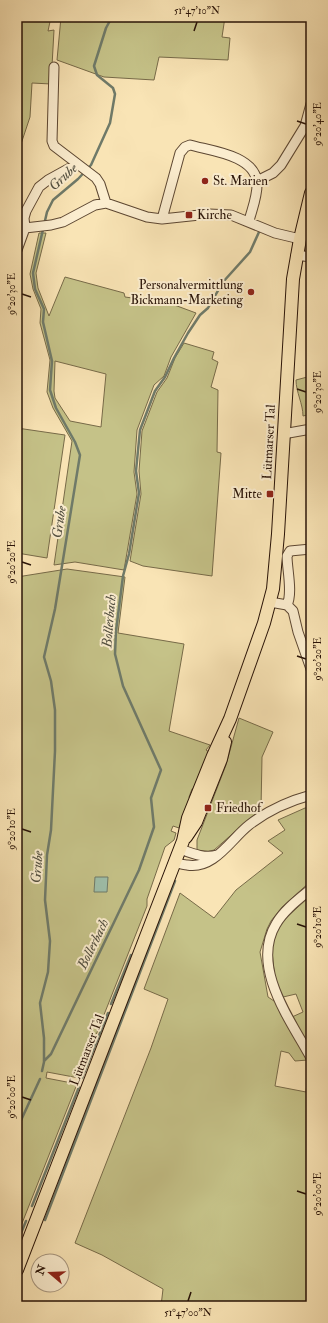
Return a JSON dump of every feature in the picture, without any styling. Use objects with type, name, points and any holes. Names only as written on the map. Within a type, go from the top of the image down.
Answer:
[{"type":"main road","points":[[300,239],[311,193]]},
{"type":"main road","name":"Lütmarser Tal","points":[[17,1270],[181,845],[196,822],[221,759],[230,719],[250,665],[270,602],[275,572],[278,534],[292,287],[296,255],[300,239]]},
{"type":"street","points":[[54,67],[52,141],[54,146],[70,157],[100,184],[106,203]]},
{"type":"street","points":[[257,181],[273,173],[281,165],[305,126],[311,104]]},
{"type":"street","points":[[162,219],[180,153],[185,147],[190,146],[235,157],[250,166],[257,181],[257,191],[250,222]]},
{"type":"street","points":[[17,250],[25,228],[24,218],[26,211],[40,187],[48,180],[80,166]]},
{"type":"street","points":[[25,228],[51,226],[64,222],[95,206],[106,203],[147,217],[162,219],[209,214],[232,215],[275,233],[300,239]]},
{"type":"street","points":[[296,255],[311,257]]},
{"type":"street","points":[[283,434],[311,429]]},
{"type":"street","points":[[288,605],[290,592],[287,556],[290,552],[311,549]]},
{"type":"street","points":[[270,602],[288,605],[293,611],[298,632],[311,669]]},
{"type":"street","points":[[175,862],[187,866],[211,861],[250,824],[292,801],[311,795]]},
{"type":"street","points":[[181,845],[192,854],[208,856],[217,855]]},
{"type":"street","points":[[311,889],[280,917],[272,931],[268,951],[271,980],[277,997],[311,1058]]},
{"type":"shaded area","points":[[17,17],[51,17],[48,31],[54,30],[51,84],[32,83],[30,117],[17,156]]},
{"type":"shaded area","points":[[61,17],[225,17],[222,37],[230,38],[228,60],[159,57],[154,80],[104,77],[57,60]]},
{"type":"shaded area","points":[[39,233],[46,233],[36,273],[38,288],[49,316],[65,277],[124,293],[125,297],[169,303],[196,313],[171,357],[164,376],[154,385],[137,430],[134,472],[137,494],[124,570],[75,562],[54,565],[72,441],[53,408],[47,392],[50,360],[40,323],[41,309],[33,289],[30,274]],"holes":[[[55,361],[106,374],[101,427],[70,421],[55,398]]]},
{"type":"shaded area","points":[[184,343],[214,352],[212,359],[218,362],[211,387],[218,390],[217,452],[221,453],[212,576],[143,566],[130,561],[141,494],[139,471],[142,431],[157,392],[167,378],[175,358]]},
{"type":"shaded area","points":[[311,376],[311,414],[303,416],[296,380]]},
{"type":"shaded area","points":[[17,428],[65,435],[47,558],[17,553]]},
{"type":"shaded area","points":[[67,569],[125,577],[118,633],[184,644],[169,731],[210,745],[206,750],[209,752],[194,788],[192,789],[189,797],[190,800],[179,828],[173,826],[171,831],[176,833],[174,840],[165,847],[147,899],[147,906],[79,1078],[47,1072],[46,1078],[77,1084],[17,1236],[17,577]]},
{"type":"shaded area","points":[[239,718],[273,732],[262,757],[261,809],[214,850],[206,852],[197,850],[197,840],[226,765]]},
{"type":"shaded area","points":[[311,807],[311,881],[282,907],[271,921],[260,952],[268,997],[280,1005],[308,1060],[295,1061],[289,1053],[281,1051],[275,1086],[306,1092],[307,1083],[311,1083],[311,1306],[161,1306],[163,1289],[102,1255],[75,1243],[151,1048],[168,999],[144,989],[180,893],[214,918],[236,890],[283,853],[268,841],[285,830],[278,820],[305,808]]},
{"type":"shaded area","points":[[95,877],[108,877],[107,892],[94,892]]},
{"type":"shaded area","points":[[311,895],[311,1053],[292,1017],[303,1012],[296,994],[283,997],[275,980],[272,951],[276,932],[284,920]]},
{"type":"waterway","name":"Grube","points":[[42,1071],[44,1062],[44,1038],[40,1003],[48,972],[50,941],[45,900],[47,855],[51,830],[55,751],[55,710],[51,681],[44,657],[55,609],[80,455],[75,442],[56,408],[50,390],[52,361],[43,322],[44,309],[35,289],[33,273],[47,212],[53,200],[78,179],[91,165],[110,123],[115,94],[113,88],[97,75],[94,66],[106,28],[112,17]]},
{"type":"waterway","name":"Bollerbach","points":[[44,1061],[51,1054],[139,870],[154,827],[151,798],[161,770],[123,686],[115,654],[116,631],[123,576],[129,554],[139,493],[136,471],[140,430],[155,391],[165,377],[188,333],[200,315],[208,308],[223,282],[250,252],[259,232]]},
{"type":"waterway","points":[[45,1220],[175,881]]},
{"type":"waterway","points":[[111,1004],[131,955]]},
{"type":"waterway","points":[[82,1078],[108,1013]]},
{"type":"waterway","name":"Grube","points":[[17,1129],[40,1079]]},
{"type":"waterway","points":[[32,1206],[79,1087]]},
{"type":"waterway","points":[[17,1243],[26,1221]]},
{"type":"place","name":"St. Marien","points":[[205,181]]},
{"type":"place","name":"Kirche","points":[[189,215]]},
{"type":"place","name":"Personalvermittlung Bickmann-Marketing","points":[[251,292]]},
{"type":"place","name":"Mitte","points":[[270,494]]},
{"type":"place","name":"Friedhof","points":[[208,808]]}]
